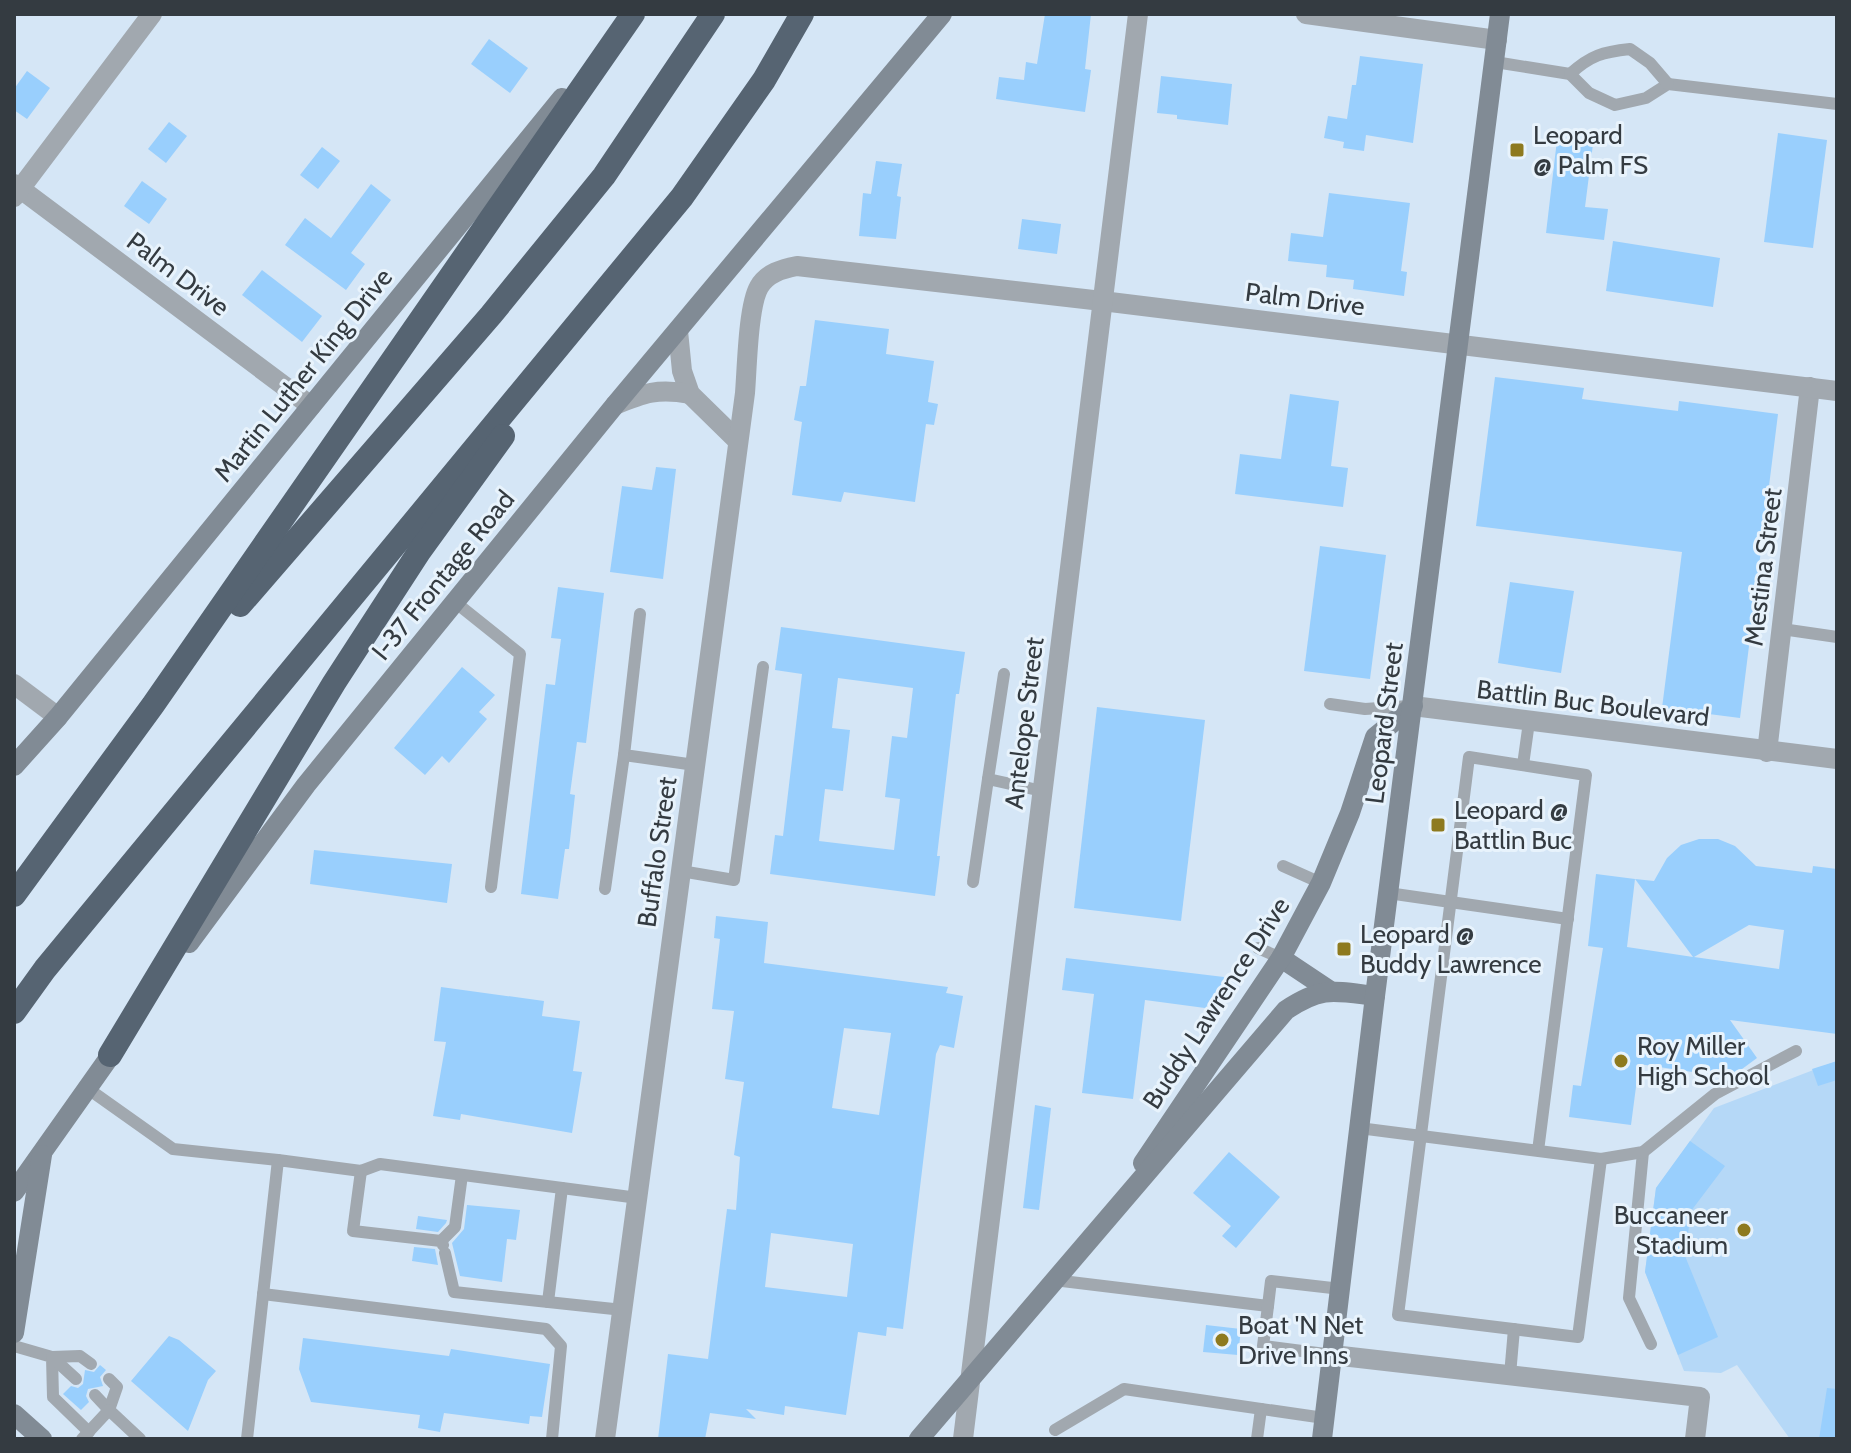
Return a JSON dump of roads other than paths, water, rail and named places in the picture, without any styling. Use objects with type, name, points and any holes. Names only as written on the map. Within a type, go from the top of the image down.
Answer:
[{"type":"highway","points":[[14,895],[153,705],[632,14]]},
{"type":"highway","points":[[153,705],[491,315],[604,176],[713,14]]},
{"type":"highway","points":[[14,1012],[45,969],[682,197],[764,80],[802,14]]},
{"type":"highway","points":[[110,1055],[334,683],[389,598],[612,285]]},
{"type":"main road","name":"Martin Luther King Drive","points":[[14,766],[58,717],[632,14]]},
{"type":"main road","name":"I-37 Frontage Road","points":[[14,1192],[201,926],[306,785],[615,405],[942,14]]},
{"type":"main road","name":"Leopard Street","points":[[1322,1439],[1500,14]]},
{"type":"main road","name":"Buddy Lawrence Drive","points":[[1090,1238],[1278,964],[1321,883],[1350,813],[1375,737],[1413,706]]},
{"type":"main road","points":[[1278,964],[1329,990],[1375,996]]},
{"type":"main road","points":[[1278,964],[1286,1010]]},
{"type":"main road","name":"Buddy Lawrence Drive","points":[[919,1439],[1286,1010],[1307,996],[1329,990]]},
{"type":"main road","points":[[14,1333],[43,1151]]},
{"type":"main road","points":[[14,1414],[42,1439]]},
{"type":"street","points":[[16,190],[152,14]]},
{"type":"street","name":"Antelope Street","points":[[963,1439],[1138,14]]},
{"type":"street","points":[[1306,14],[1497,40]]},
{"type":"street","name":"Palm Drive","points":[[16,190],[311,406]]},
{"type":"street","name":"Palm Drive","points":[[769,276],[797,266],[1837,391]]},
{"type":"street","name":"Buffalo Street","points":[[605,1439],[754,306],[759,287],[769,276]]},
{"type":"street","points":[[678,331],[682,371],[690,394],[738,441]]},
{"type":"street","name":"Mestina Street","points":[[1767,752],[1810,387]]},
{"type":"street","points":[[615,405],[647,391],[690,394]]},
{"type":"street","points":[[14,684],[58,717]]},
{"type":"street","name":"Battlin Buc Boulevard","points":[[1413,706],[1837,759]]},
{"type":"street","points":[[1333,1355],[1700,1397],[1695,1439]]},
{"type":"lane","points":[[1570,74],[1586,59],[1604,52],[1630,49],[1650,63],[1668,84]]},
{"type":"lane","points":[[1495,62],[1570,74],[1589,93],[1615,105],[1646,98],[1668,84],[1837,104]]},
{"type":"lane","points":[[455,602],[520,654],[491,887]]},
{"type":"lane","points":[[605,889],[640,614]]},
{"type":"lane","points":[[1782,629],[1837,637]]},
{"type":"lane","points":[[681,871],[734,880],[763,667]]},
{"type":"lane","points":[[973,882],[1004,674]]},
{"type":"lane","points":[[1330,704],[1365,709],[1413,706]]},
{"type":"lane","points":[[1523,765],[1529,722]]},
{"type":"lane","points":[[624,755],[695,765]]},
{"type":"lane","points":[[1538,1151],[1586,775],[1469,757],[1398,1315],[1578,1337],[1601,1159]]},
{"type":"lane","points":[[988,779],[1042,791]]},
{"type":"lane","points":[[1283,866],[1321,883]]},
{"type":"lane","points":[[1388,893],[1568,919]]},
{"type":"lane","points":[[1258,948],[1278,964]]},
{"type":"lane","points":[[1359,1128],[1601,1159],[1643,1152],[1715,1094],[1796,1051]]},
{"type":"lane","points":[[87,1088],[173,1149],[361,1171],[380,1164],[638,1198]]},
{"type":"lane","points":[[1643,1152],[1629,1298],[1651,1344]]},
{"type":"lane","points":[[247,1439],[278,1160]]},
{"type":"lane","points":[[361,1171],[353,1231],[443,1246]]},
{"type":"lane","points":[[462,1175],[455,1227],[443,1246],[454,1292],[623,1310]]},
{"type":"lane","points":[[548,1302],[562,1188]]},
{"type":"lane","points":[[1054,1280],[1268,1306]]},
{"type":"lane","points":[[1333,1355],[1263,1346],[1271,1281],[1341,1289]]},
{"type":"lane","points":[[263,1294],[546,1329],[561,1346],[552,1439]]},
{"type":"lane","points":[[1510,1375],[1514,1329]]},
{"type":"lane","points":[[14,1346],[52,1357],[80,1356],[91,1364]]},
{"type":"lane","points":[[52,1357],[76,1379]]},
{"type":"lane","points":[[52,1357],[53,1397],[86,1436],[109,1410],[117,1387],[109,1379]]},
{"type":"lane","points":[[1055,1430],[1124,1389],[1324,1418]]},
{"type":"lane","points":[[95,1395],[140,1439]]},
{"type":"lane","points":[[1257,1439],[1261,1409]]},
{"type":"place","name":"Leopard @ Palm FS","points":[[1517,150]]},
{"type":"place","name":"Leopard @ Battlin Buc","points":[[1438,825]]},
{"type":"place","name":"Leopard @ Buddy Lawrence","points":[[1344,949]]},
{"type":"place","name":"Roy Miller High School","points":[[1621,1061]]},
{"type":"place","name":"Buccaneer Stadium","points":[[1744,1230]]},
{"type":"place","name":"Boat 'N Net Drive Inns","points":[[1222,1340]]}]
